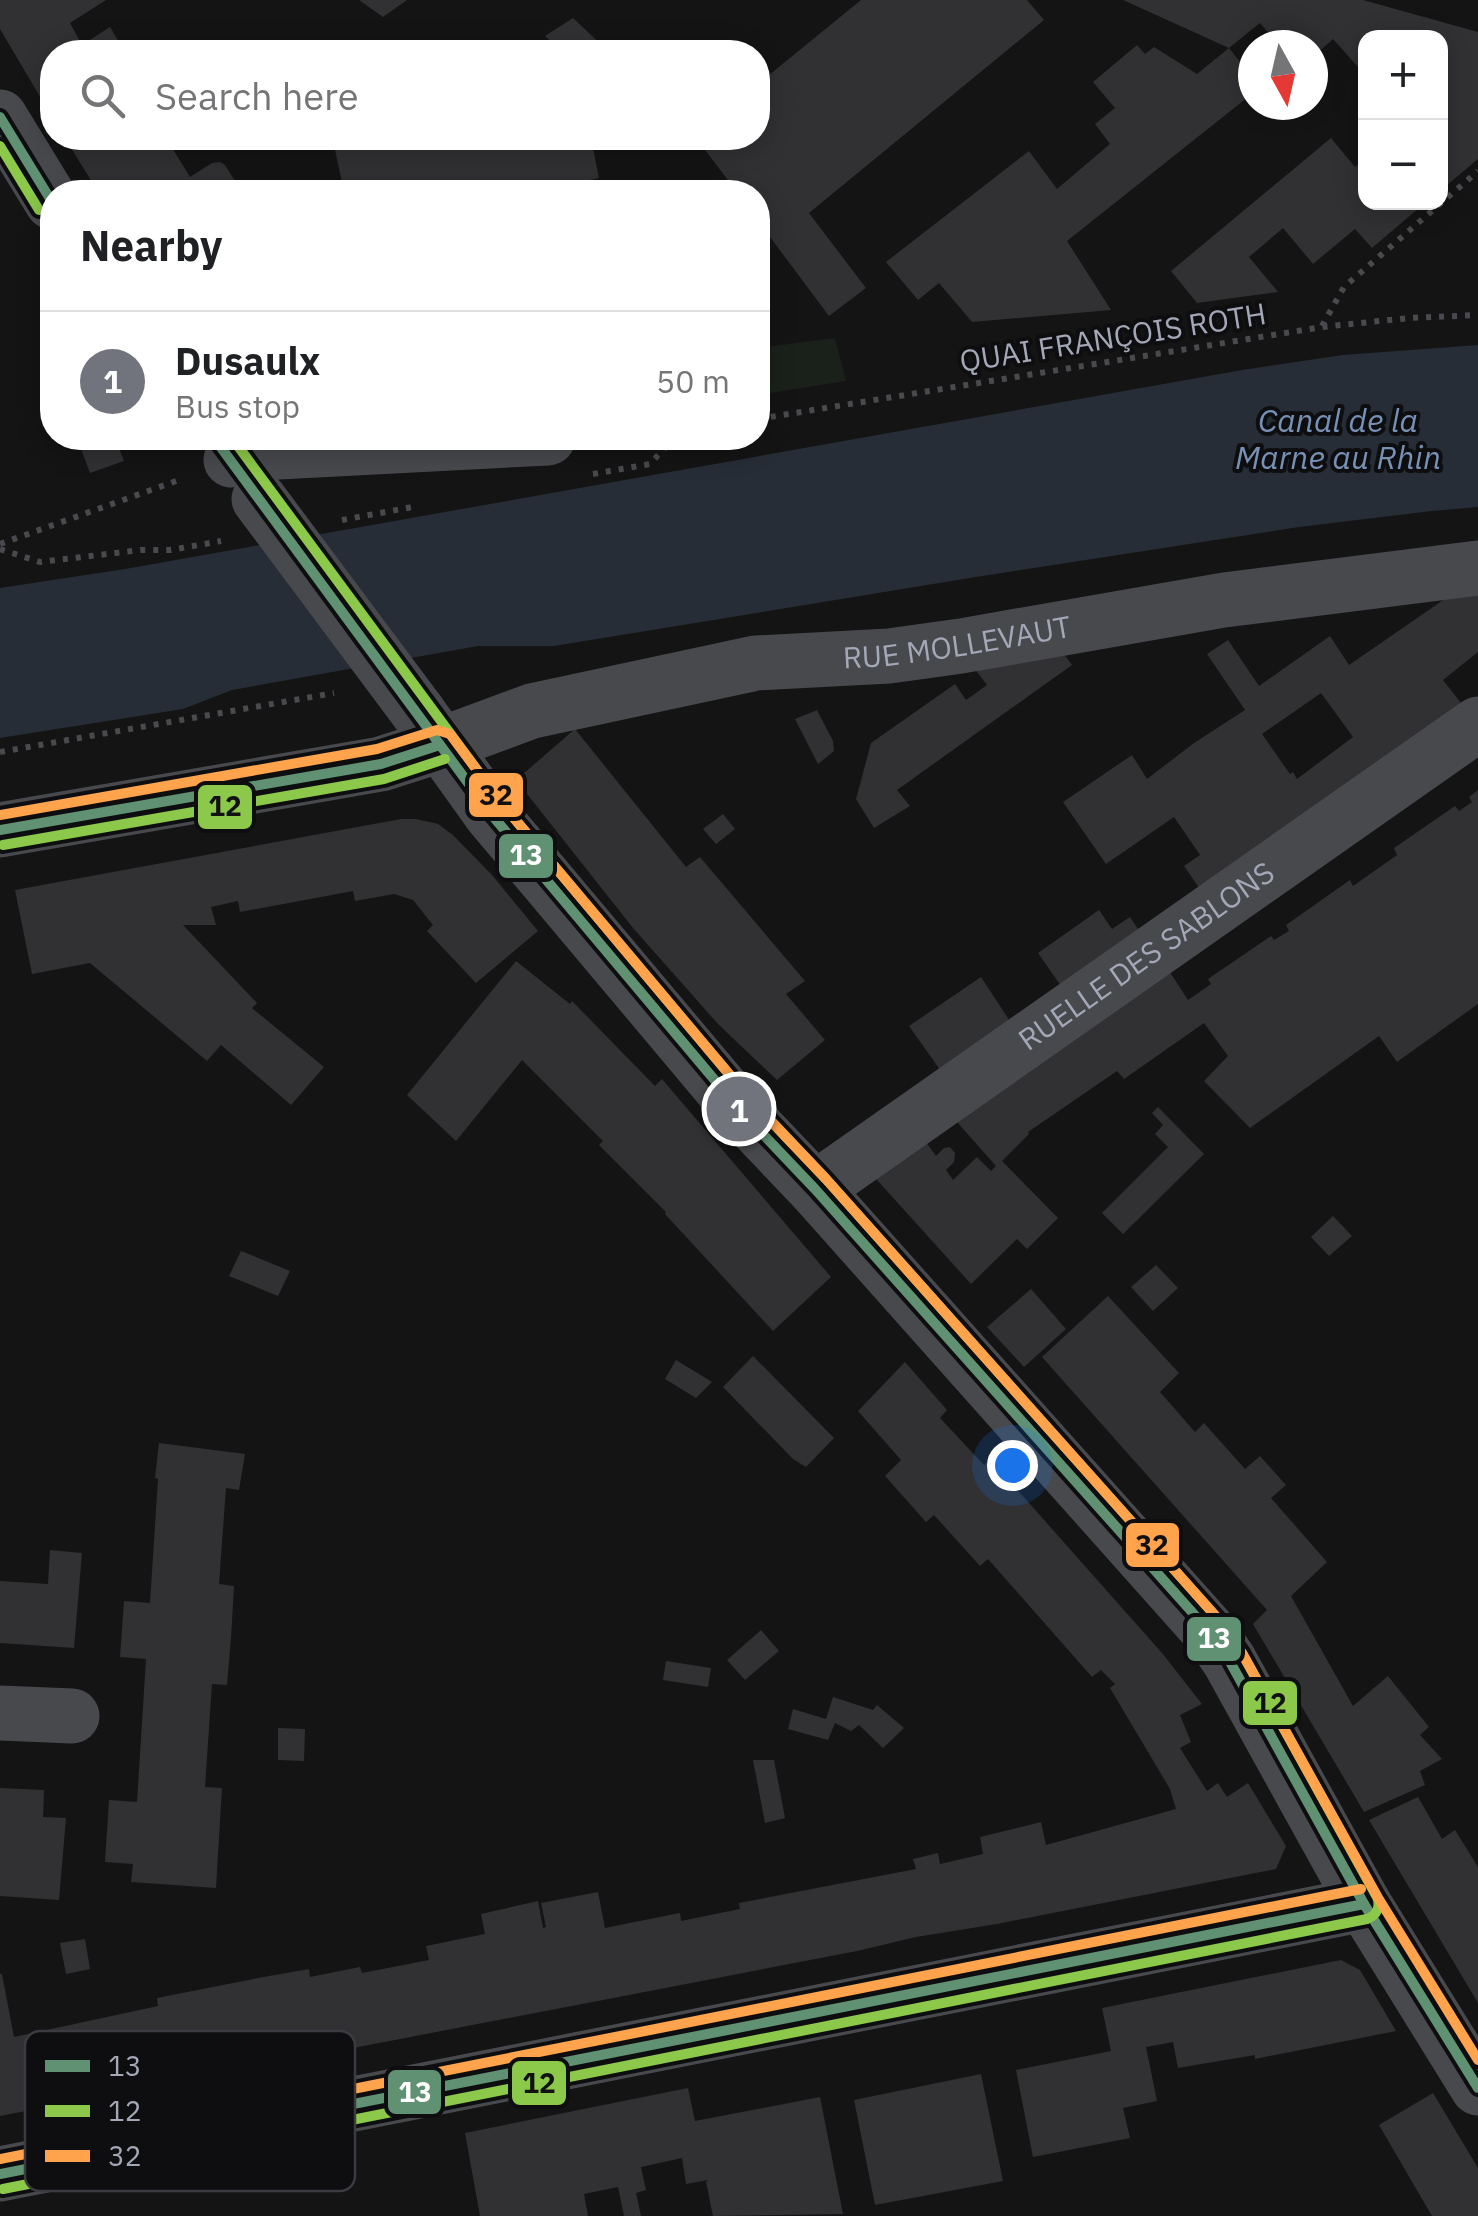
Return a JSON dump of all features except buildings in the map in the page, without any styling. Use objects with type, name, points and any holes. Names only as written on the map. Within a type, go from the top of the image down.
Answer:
[{"type":"street","points":[[0,117],[40,182]]},
{"type":"street","points":[[300,450],[259,452],[235,466],[491,814],[739,1109],[1208,1630],[1229,1660],[1364,1904],[1478,2088]]},
{"type":"street","name":"RUE MOLLEVAUT","points":[[0,830],[381,764],[429,728],[532,711],[756,663],[889,656],[1224,600],[1478,568]]},
{"type":"street","name":"RUELLE DES SABLONS","points":[[815,1189],[1478,724]]},
{"type":"street","points":[[0,1713],[72,1716]]},
{"type":"street","points":[[355,2104],[1364,1904]]},
{"type":"street","points":[[0,2174],[25,2169]]},
{"type":"path","points":[[1322,327],[1344,287],[1478,172]]},
{"type":"path","name":"QUAI FRANÇOIS ROTH","points":[[770,417],[1322,327],[1478,315]]},
{"type":"path","points":[[0,547],[235,466]]},
{"type":"path","points":[[0,547],[40,562],[170,550],[221,540]]},
{"type":"shaded area","points":[[835,338],[846,381],[770,393],[770,346]]},
{"type":"water","name":"Canal de la Marne au Rhin","points":[[1478,345],[1478,507],[1299,527],[554,646],[478,646],[232,690],[183,709],[0,738],[0,588],[1242,370],[1343,355]]},
{"type":"transit line","name":"13","points":[[0,117],[40,182]]},
{"type":"transit line","name":"12","points":[[0,146],[39,210]]},
{"type":"transit line","name":"13","points":[[223,450],[491,814],[739,1109],[1208,1630],[1229,1660],[1364,1904],[1478,2088]]},
{"type":"transit line","name":"12","points":[[241,450],[503,805],[750,1099],[1220,1621],[1242,1653],[1377,1897],[1378,1907],[1367,1919],[355,2119]]},
{"type":"transit line","name":"32","points":[[0,815],[377,749],[437,730],[450,734],[503,805],[750,1099],[1220,1621],[1242,1653],[1377,1896],[1478,2060]]},
{"type":"transit line","name":"13","points":[[0,830],[381,764],[440,745]]},
{"type":"transit line","name":"12","points":[[3,845],[384,779],[445,759]]},
{"type":"transit line","name":"32","points":[[355,2089],[1361,1889]]},
{"type":"transit line","name":"13","points":[[355,2104],[1364,1904]]},
{"type":"transit line","name":"32","points":[[0,2159],[25,2154]]},
{"type":"transit line","name":"13","points":[[0,2174],[25,2169]]},
{"type":"transit line","name":"12","points":[[3,2189],[25,2185]]},
{"type":"place","name":"Dusaulx","points":[[739,1109]]}]
